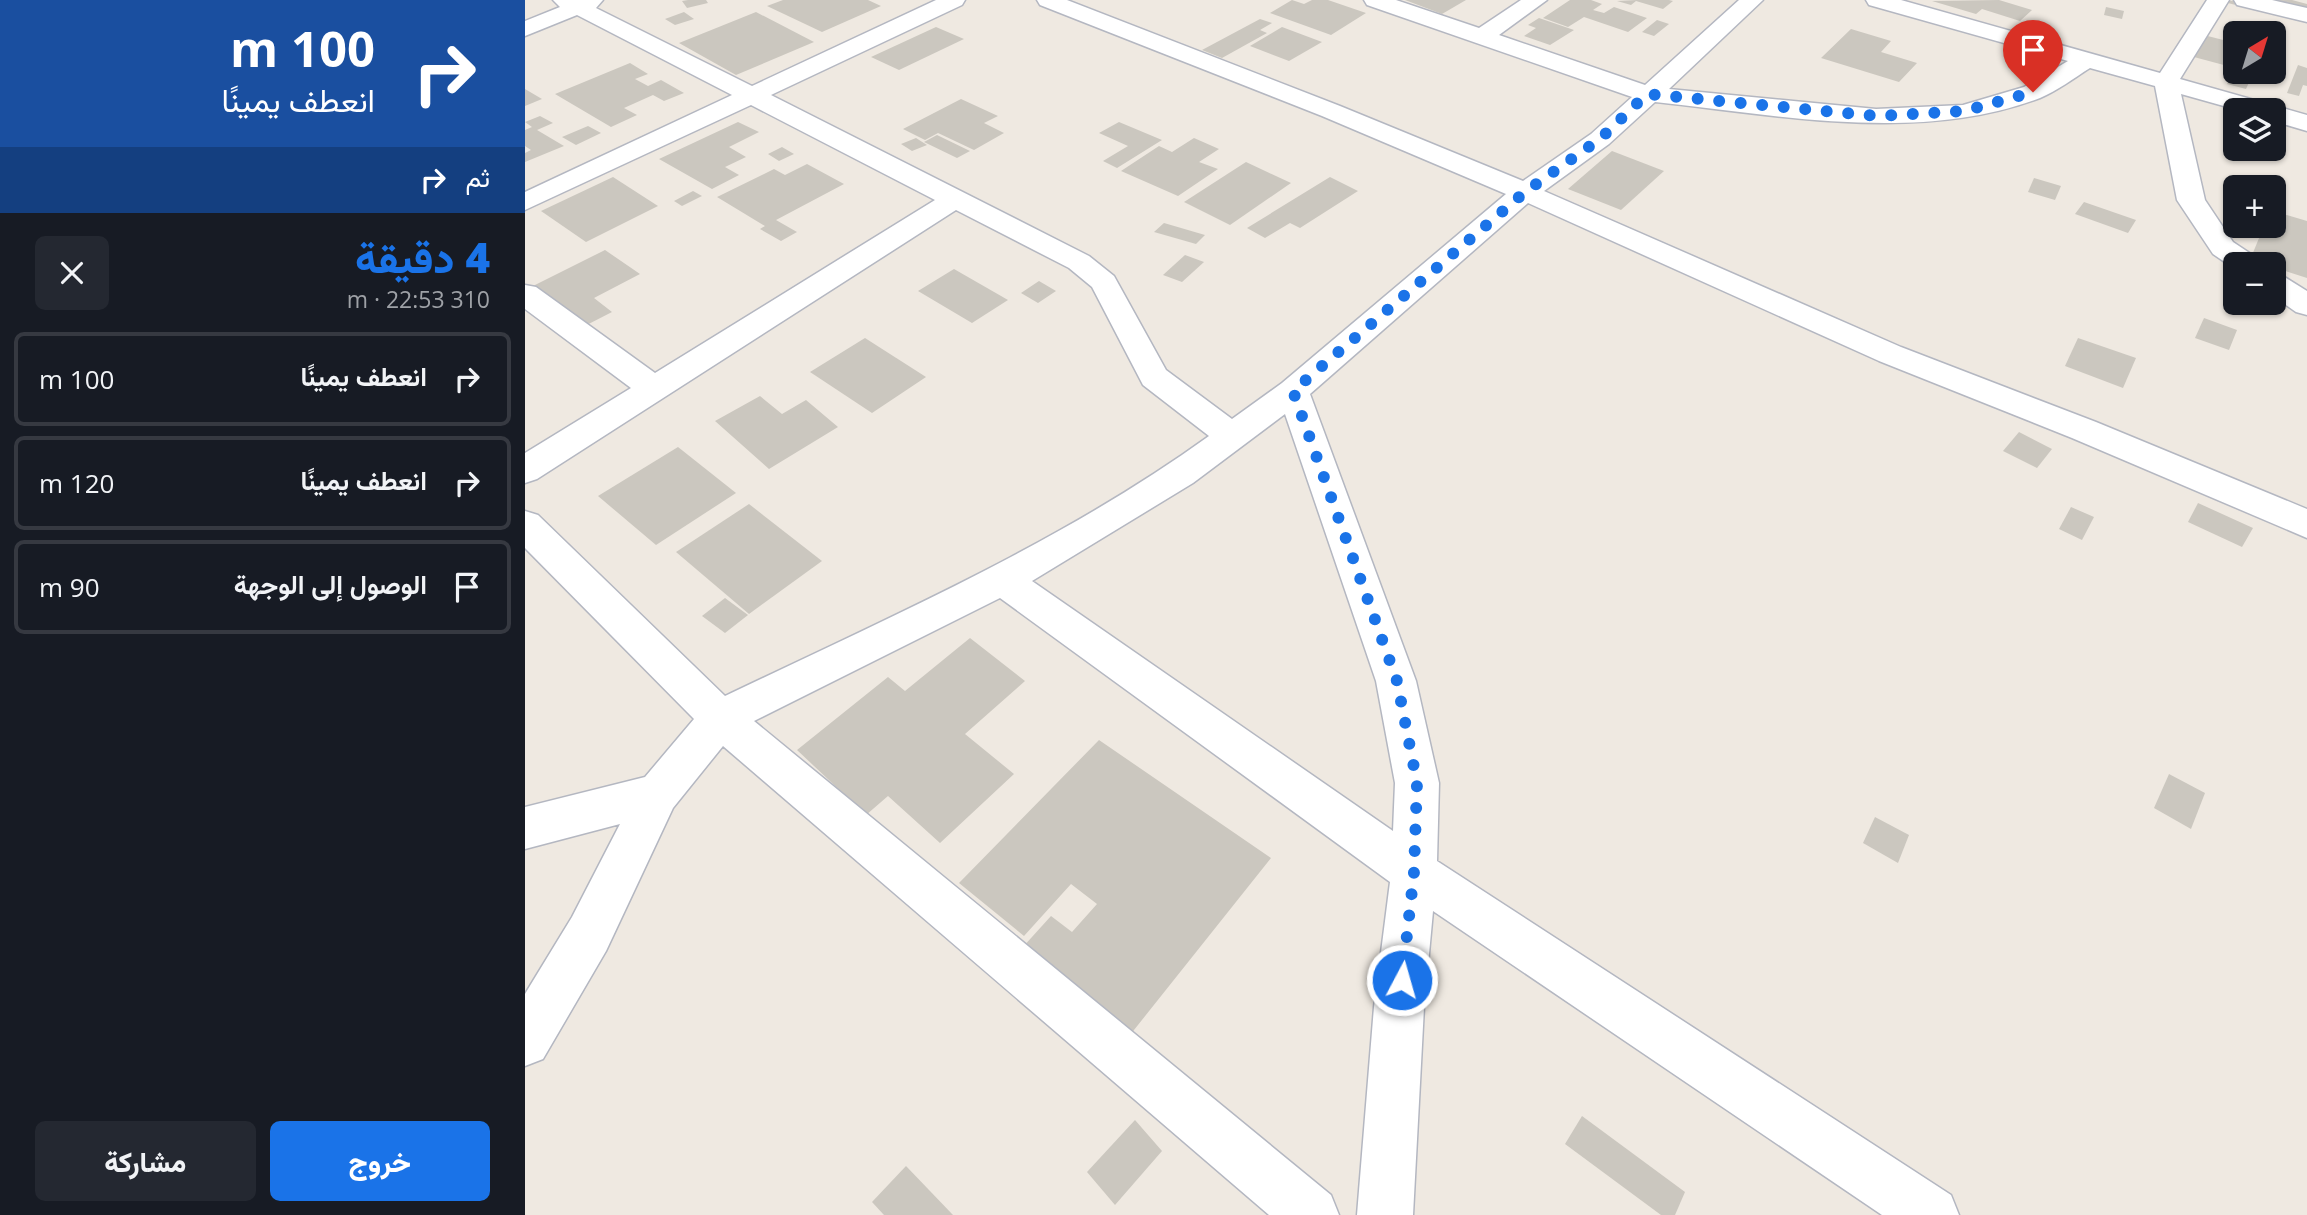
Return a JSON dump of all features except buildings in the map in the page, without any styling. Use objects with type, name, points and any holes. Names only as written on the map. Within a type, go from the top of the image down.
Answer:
[{"type":"street","points":[[525,202],[954,0]]},
{"type":"street","points":[[1048,0],[1331,111],[1525,192],[1890,354],[2084,430],[2307,524]]},
{"type":"street","points":[[1375,0],[1647,94],[1877,116],[1964,111],[2033,92],[2087,60]]},
{"type":"street","points":[[1481,37],[1536,0]]},
{"type":"street","points":[[525,1041],[589,934],[658,794],[720,718],[1002,580],[1181,474],[1293,391],[1525,192],[1600,139],[1752,0]]},
{"type":"street","points":[[1877,0],[2223,98]]},
{"type":"street","points":[[2218,0],[2165,82],[2191,200],[2224,248],[2230,252]]},
{"type":"street","points":[[2245,0],[2307,15]]},
{"type":"street","points":[[525,29],[579,3],[752,96],[1079,262],[1104,282],[1154,377],[1233,436]]},
{"type":"street","points":[[2286,117],[2307,123]]},
{"type":"street","points":[[525,470],[955,199]]},
{"type":"street","points":[[2286,291],[2307,305]]},
{"type":"street","points":[[525,294],[654,389]]},
{"type":"street","points":[[1293,391],[1397,681],[1417,783],[1414,872],[1399,1007],[1385,1215]]},
{"type":"street","points":[[525,524],[720,718],[1311,1215]]},
{"type":"street","points":[[1002,580],[1414,872],[1931,1215]]},
{"type":"street","points":[[525,828],[658,794]]},
{"type":"route","points":[[1402,980],[1414,872],[1417,783],[1397,681],[1293,391],[1525,192],[1600,139],[1647,94],[1877,116],[1964,111],[2033,92]]}]
